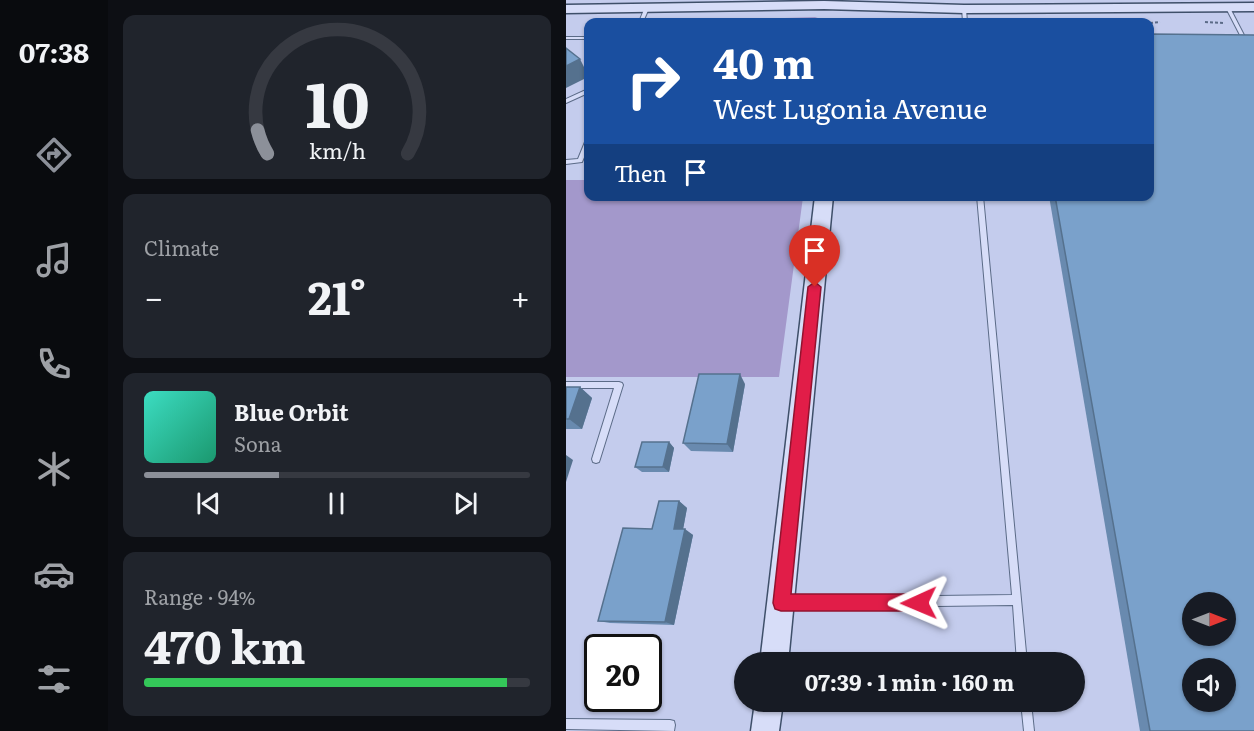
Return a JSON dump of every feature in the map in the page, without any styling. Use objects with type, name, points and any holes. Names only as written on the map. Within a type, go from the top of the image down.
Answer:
[{"type":"main road","points":[[843,18],[844,3]]},
{"type":"main road","points":[[566,9],[844,3],[965,16],[1226,4],[1254,8]]},
{"type":"main road","points":[[775,652],[823,201]]},
{"type":"main road","points":[[765,731],[768,712]]},
{"type":"lane","points":[[1226,4],[1243,37]]},
{"type":"lane","points":[[643,18],[647,8]]},
{"type":"lane","points":[[1232,37],[1254,37]]},
{"type":"lane","points":[[566,38],[584,38]]},
{"type":"lane","points":[[566,101],[584,93]]},
{"type":"lane","points":[[566,162],[580,162],[584,152]]},
{"type":"lane","points":[[980,201],[1021,652]]},
{"type":"lane","points":[[566,385],[618,385],[596,459]]},
{"type":"lane","points":[[781,603],[1017,600]]},
{"type":"lane","points":[[1027,712],[1029,731]]},
{"type":"lane","points":[[566,724],[670,725],[669,731]]},
{"type":"shaded area","points":[[566,180],[584,180],[584,201],[802,201],[779,377],[566,377]]},
{"type":"building","points":[[1154,34],[1255,35],[1255,731],[1150,731],[1056,201],[1154,201]]},
{"type":"building","points":[[566,48],[580,59],[566,66]]},
{"type":"building","points":[[699,374],[740,374],[727,444],[683,443]]},
{"type":"building","points":[[566,387],[580,387],[569,419],[566,419]]},
{"type":"building","points":[[642,442],[669,442],[663,467],[635,467]]},
{"type":"building","points":[[659,501],[679,501],[674,529],[685,529],[665,622],[598,621],[623,528],[652,529]]},
{"type":"route","points":[[815,287],[781,603],[919,603]]}]
